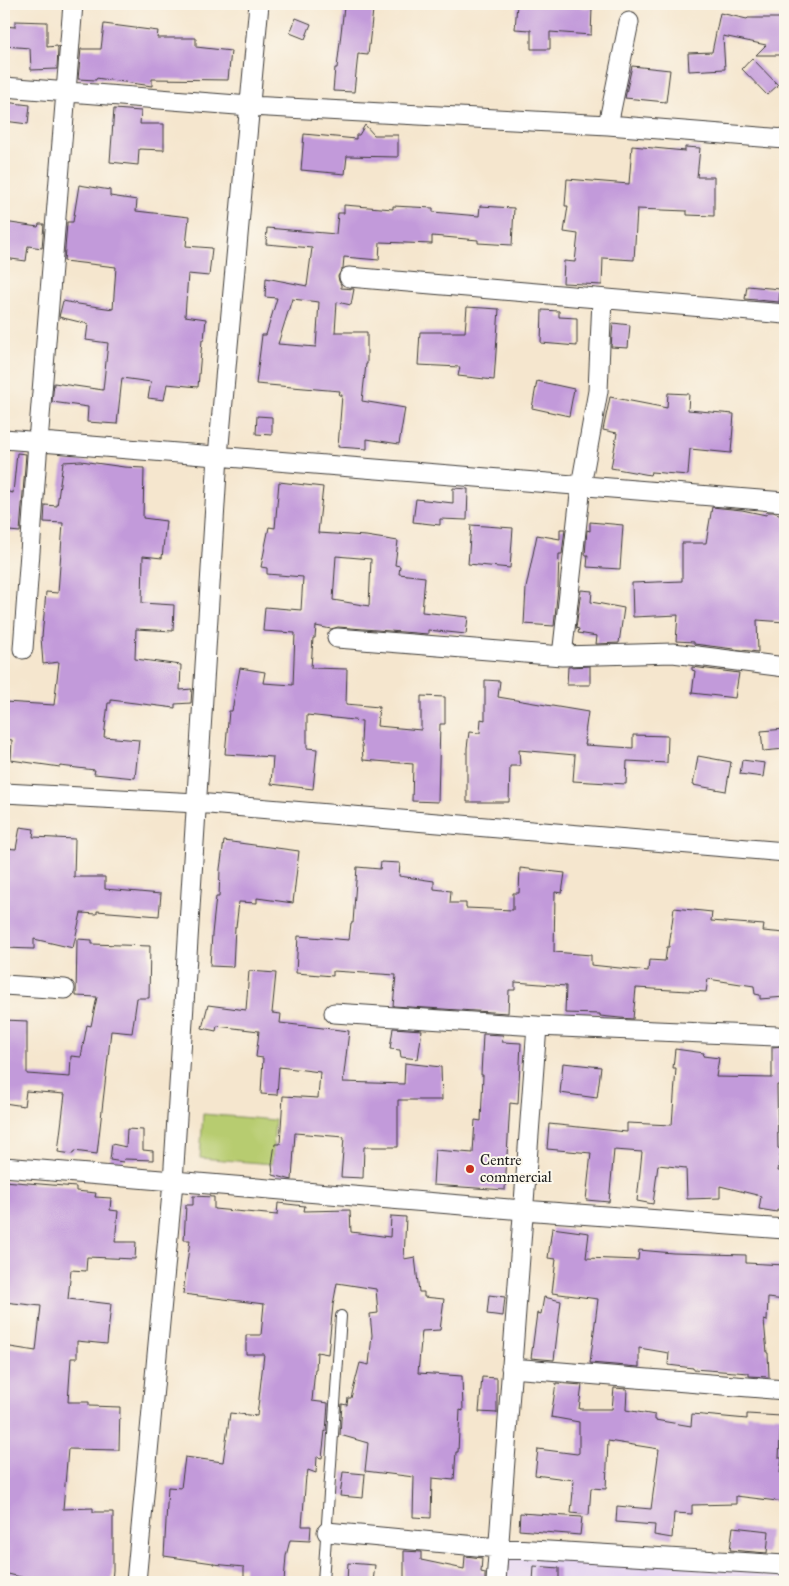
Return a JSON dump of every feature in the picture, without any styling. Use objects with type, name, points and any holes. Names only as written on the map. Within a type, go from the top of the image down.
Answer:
[{"type":"street","points":[[23,649],[73,4]]},
{"type":"street","points":[[136,1582],[173,1182],[218,456],[259,4]]},
{"type":"street","points":[[608,126],[629,22]]},
{"type":"street","points":[[4,87],[250,106],[608,126],[785,139]]},
{"type":"street","points":[[349,277],[785,314]]},
{"type":"street","points":[[562,656],[581,486],[598,391],[602,299]]},
{"type":"street","points":[[4,439],[785,502]]},
{"type":"street","points":[[337,638],[562,656],[673,653],[785,667]]},
{"type":"street","points":[[4,793],[197,803],[785,852]]},
{"type":"street","points":[[4,985],[65,989]]},
{"type":"street","points":[[334,1013],[537,1026],[777,1036]]},
{"type":"street","points":[[496,1582],[537,1026]]},
{"type":"street","points":[[4,1167],[523,1210],[785,1229]]},
{"type":"street","points":[[512,1368],[785,1390]]},
{"type":"street","points":[[327,1532],[498,1548],[785,1565]]},
{"type":"lane","points":[[323,1582],[341,1316]]},
{"type":"shaded area","points":[[503,1553],[785,1570],[785,1582],[501,1582]]},
{"type":"green space","points":[[203,1114],[275,1120],[272,1164],[200,1158]]},
{"type":"building","points":[[517,4],[551,4],[592,8],[591,35],[550,32],[550,49],[531,49],[531,30],[515,29]]},
{"type":"building","points":[[344,7],[373,10],[368,55],[358,54],[354,92],[333,91]]},
{"type":"building","points":[[720,13],[747,19],[785,18],[785,55],[756,55],[766,45],[723,36],[725,69],[689,71],[688,53],[712,52]]},
{"type":"building","points":[[296,18],[311,24],[305,39],[290,33]]},
{"type":"building","points":[[15,21],[47,22],[47,47],[57,46],[58,48],[57,69],[31,70],[30,48],[4,46],[4,26],[15,27]]},
{"type":"building","points":[[104,24],[158,31],[157,38],[196,38],[196,47],[231,51],[228,80],[152,79],[152,86],[96,78],[96,80],[78,79],[81,49],[101,49]]},
{"type":"building","points":[[752,58],[778,85],[767,95],[742,69]]},
{"type":"building","points":[[632,66],[670,70],[666,102],[625,98]]},
{"type":"building","points":[[4,102],[30,105],[28,124],[4,121]]},
{"type":"building","points":[[114,109],[141,111],[140,124],[164,124],[164,150],[139,149],[138,165],[110,162]]},
{"type":"building","points":[[365,125],[374,135],[398,135],[398,157],[347,156],[345,174],[301,170],[304,134],[356,139],[356,135],[359,135]]},
{"type":"building","points":[[632,146],[685,151],[685,147],[700,148],[697,177],[714,177],[714,216],[687,215],[687,211],[637,209],[634,260],[603,258],[602,285],[563,283],[564,261],[575,262],[578,234],[564,232],[568,206],[565,206],[567,179],[629,184]]},
{"type":"building","points":[[79,185],[110,190],[110,196],[137,200],[136,211],[189,217],[186,246],[212,248],[209,276],[188,274],[185,316],[206,319],[204,340],[202,340],[198,387],[167,384],[164,400],[148,398],[151,382],[122,378],[117,424],[87,422],[88,407],[52,402],[54,383],[103,390],[108,343],[86,340],[88,324],[59,317],[63,301],[113,309],[116,267],[64,261],[67,222],[73,222]]},
{"type":"building","points":[[344,205],[393,209],[393,206],[433,208],[433,212],[479,216],[480,206],[514,208],[512,245],[478,243],[478,240],[432,236],[432,244],[380,242],[379,260],[344,257],[343,268],[338,276],[341,288],[354,289],[351,305],[337,302],[335,332],[367,332],[367,364],[362,401],[405,408],[399,444],[367,439],[367,449],[338,447],[342,395],[339,395],[340,391],[256,384],[262,335],[266,335],[277,298],[265,297],[266,278],[307,286],[312,248],[266,244],[267,228],[336,234],[338,213],[344,213]],"holes":[[[292,299],[319,302],[316,347],[278,344]]]},
{"type":"building","points":[[4,222],[38,227],[39,224],[44,224],[42,248],[28,246],[26,261],[4,258]]},
{"type":"building","points":[[747,286],[780,289],[779,302],[745,299]]},
{"type":"building","points":[[467,307],[499,309],[494,380],[458,376],[460,367],[418,365],[420,332],[465,332]]},
{"type":"building","points":[[542,310],[559,311],[559,317],[577,318],[577,346],[541,343]]},
{"type":"building","points":[[613,323],[630,325],[628,348],[611,347]]},
{"type":"building","points":[[537,381],[574,389],[569,416],[532,408]]},
{"type":"building","points":[[668,393],[689,394],[688,410],[734,414],[731,453],[690,449],[688,475],[651,472],[650,475],[611,468],[617,433],[603,430],[610,397],[667,408]]},
{"type":"building","points":[[257,416],[272,417],[272,435],[256,434]]},
{"type":"building","points":[[17,453],[26,454],[20,532],[9,531],[11,517],[4,516],[4,491],[13,493]]},
{"type":"building","points":[[81,461],[144,468],[143,518],[166,521],[162,558],[143,556],[142,603],[174,605],[173,631],[136,629],[135,659],[181,665],[180,690],[192,689],[191,703],[175,704],[175,708],[111,700],[111,703],[108,703],[104,737],[139,740],[135,778],[94,774],[95,770],[11,760],[12,740],[4,739],[4,702],[54,705],[59,662],[43,664],[41,637],[46,592],[58,593],[63,523],[44,522],[45,505],[57,506],[63,462]]},
{"type":"building","points":[[279,482],[323,487],[318,533],[366,536],[398,541],[395,565],[400,566],[399,574],[425,577],[422,612],[468,617],[466,634],[428,630],[428,634],[338,627],[331,629],[316,626],[315,638],[313,638],[311,668],[347,669],[346,704],[379,707],[377,726],[421,730],[421,696],[445,697],[445,724],[440,724],[438,802],[412,801],[413,764],[363,760],[361,743],[362,721],[307,715],[307,748],[317,749],[313,789],[271,784],[273,757],[225,754],[229,711],[232,711],[240,668],[265,672],[263,683],[293,685],[295,633],[263,631],[265,607],[301,610],[303,577],[267,574],[267,568],[261,567],[269,527],[275,528]],"holes":[[[336,556],[371,559],[369,606],[333,600]]]},
{"type":"building","points":[[453,488],[468,489],[467,520],[440,519],[440,525],[413,522],[416,499],[453,503]]},
{"type":"building","points":[[712,507],[766,515],[767,512],[773,512],[785,516],[785,622],[757,620],[758,652],[676,641],[678,615],[633,617],[632,583],[682,581],[682,543],[706,543]]},
{"type":"building","points":[[590,522],[623,525],[620,569],[587,567],[588,555],[585,555],[587,530],[590,531]]},
{"type":"building","points":[[471,525],[513,528],[510,568],[468,564]]},
{"type":"building","points":[[560,529],[565,529],[562,554],[559,554],[554,626],[524,624],[526,588],[537,535],[560,539]]},
{"type":"building","points":[[581,590],[592,591],[591,602],[624,608],[619,643],[596,644],[597,636],[578,633],[579,629],[576,628]]},
{"type":"building","points":[[590,666],[590,685],[567,685],[568,667]]},
{"type":"building","points":[[692,667],[739,673],[735,698],[692,693],[695,671],[692,670]]},
{"type":"building","points":[[485,680],[500,681],[498,697],[588,712],[585,745],[633,748],[633,735],[668,736],[667,763],[627,761],[626,784],[573,781],[575,755],[519,750],[520,766],[510,766],[509,802],[467,802],[467,748],[469,732],[480,733],[481,719],[485,720]]},
{"type":"building","points":[[785,729],[785,749],[763,751],[761,731]]},
{"type":"building","points":[[698,756],[731,762],[726,791],[693,785]]},
{"type":"building","points":[[742,760],[765,763],[763,777],[740,774]]},
{"type":"building","points":[[20,827],[34,829],[33,837],[75,839],[74,877],[105,877],[105,889],[161,894],[159,916],[97,911],[97,914],[81,913],[73,948],[34,939],[34,949],[4,948],[4,848],[16,849]]},
{"type":"building","points":[[224,841],[299,851],[293,903],[257,898],[257,903],[239,902],[235,927],[233,967],[210,966],[216,897],[219,897]]},
{"type":"building","points":[[381,862],[400,863],[399,876],[434,881],[434,889],[451,891],[450,903],[466,903],[466,908],[513,910],[513,893],[519,893],[520,868],[565,873],[562,893],[555,892],[554,952],[591,955],[591,965],[648,971],[649,960],[665,961],[667,947],[669,947],[674,908],[712,912],[711,921],[764,925],[763,931],[785,933],[785,997],[760,999],[760,995],[755,994],[754,986],[708,979],[706,992],[636,988],[633,1019],[600,1016],[600,1014],[565,1013],[566,986],[515,982],[515,990],[509,990],[508,1013],[393,1006],[396,975],[333,971],[333,976],[296,973],[298,936],[349,940],[351,923],[353,923],[357,867],[380,869]]},
{"type":"building","points":[[77,939],[92,940],[92,944],[150,946],[149,998],[137,998],[132,1033],[111,1031],[97,1154],[74,1151],[73,1154],[58,1152],[65,1094],[26,1091],[24,1106],[4,1103],[4,1020],[27,1021],[27,1074],[70,1077],[71,1056],[81,1057],[87,1025],[91,1026],[97,997],[76,996]]},
{"type":"building","points":[[249,971],[276,973],[272,1013],[281,1014],[280,1023],[349,1031],[343,1082],[404,1084],[405,1063],[441,1067],[442,1100],[398,1100],[398,1147],[364,1147],[363,1178],[341,1177],[344,1137],[295,1133],[292,1180],[273,1175],[272,1164],[275,1144],[280,1144],[283,1096],[318,1098],[320,1072],[279,1067],[277,1095],[261,1094],[263,1058],[256,1057],[259,1031],[217,1026],[216,1031],[202,1028],[208,1005],[246,1010]]},
{"type":"building","points":[[393,1028],[422,1030],[418,1059],[401,1057],[400,1050],[390,1049]]},
{"type":"building","points":[[483,1034],[503,1035],[502,1042],[521,1043],[518,1104],[510,1103],[505,1190],[433,1185],[435,1150],[473,1153],[475,1120],[481,1121]]},
{"type":"building","points":[[785,1043],[785,1085],[777,1085],[778,1148],[781,1149],[778,1171],[785,1171],[785,1211],[777,1210],[777,1212],[759,1209],[761,1196],[720,1186],[720,1198],[687,1199],[686,1168],[658,1165],[653,1204],[637,1201],[642,1152],[614,1150],[609,1202],[586,1200],[591,1153],[547,1149],[549,1124],[627,1132],[627,1123],[672,1125],[676,1068],[673,1068],[675,1049],[704,1053],[703,1056],[719,1058],[716,1077],[772,1078],[772,1047],[782,1046]]},
{"type":"building","points":[[563,1063],[601,1067],[597,1098],[560,1093]]},
{"type":"building","points":[[127,1129],[143,1130],[143,1150],[153,1151],[153,1160],[124,1159],[123,1162],[110,1160],[112,1144],[126,1147]]},
{"type":"building","points":[[4,1181],[76,1187],[76,1191],[96,1193],[95,1197],[111,1198],[110,1210],[118,1211],[115,1242],[136,1242],[135,1259],[87,1257],[86,1271],[71,1270],[68,1299],[111,1304],[107,1344],[77,1341],[77,1358],[71,1358],[68,1402],[89,1402],[89,1406],[120,1407],[119,1450],[68,1449],[63,1509],[93,1508],[93,1512],[113,1512],[112,1582],[33,1582],[33,1580],[4,1573],[4,1346],[36,1351],[41,1306],[4,1302]]},
{"type":"building","points":[[193,1196],[214,1197],[214,1209],[277,1215],[278,1203],[305,1206],[304,1211],[350,1210],[351,1232],[390,1237],[391,1216],[406,1217],[404,1259],[415,1257],[419,1292],[424,1292],[424,1297],[444,1299],[440,1330],[422,1331],[418,1373],[462,1376],[463,1411],[460,1410],[458,1452],[456,1452],[454,1480],[432,1478],[431,1518],[413,1517],[414,1477],[365,1471],[368,1443],[340,1435],[342,1404],[347,1405],[348,1398],[351,1398],[360,1363],[369,1365],[372,1335],[370,1314],[378,1313],[376,1289],[337,1283],[328,1354],[317,1352],[315,1369],[312,1401],[328,1403],[322,1458],[317,1457],[316,1473],[308,1470],[306,1476],[302,1526],[311,1526],[310,1541],[290,1540],[286,1556],[284,1582],[244,1582],[244,1567],[164,1556],[168,1487],[181,1488],[185,1457],[223,1462],[230,1413],[257,1416],[264,1354],[246,1354],[246,1335],[261,1335],[264,1304],[183,1294],[190,1240],[184,1240],[186,1205],[193,1205]]},
{"type":"building","points":[[552,1228],[589,1233],[586,1258],[638,1260],[639,1250],[746,1255],[746,1263],[785,1265],[785,1300],[768,1298],[767,1321],[764,1320],[769,1377],[749,1376],[749,1373],[693,1369],[668,1365],[669,1353],[639,1348],[639,1367],[590,1363],[598,1299],[552,1293],[556,1259],[548,1258]]},
{"type":"building","points":[[489,1295],[505,1297],[503,1316],[487,1314]]},
{"type":"building","points":[[544,1297],[561,1301],[554,1360],[531,1358],[537,1313],[541,1314]]},
{"type":"building","points":[[482,1377],[497,1378],[497,1413],[479,1412]]},
{"type":"building","points":[[556,1383],[582,1385],[579,1409],[612,1409],[614,1388],[627,1389],[626,1410],[655,1415],[655,1420],[691,1426],[692,1414],[747,1419],[747,1414],[781,1416],[779,1458],[782,1458],[780,1473],[785,1473],[785,1502],[736,1496],[736,1504],[692,1505],[692,1514],[674,1513],[672,1538],[654,1535],[655,1525],[616,1522],[617,1506],[651,1509],[659,1449],[608,1441],[606,1489],[591,1488],[589,1515],[571,1513],[574,1480],[535,1475],[538,1449],[579,1453],[579,1422],[551,1417]]},
{"type":"building","points":[[343,1472],[365,1474],[363,1498],[340,1496]]},
{"type":"building","points":[[520,1513],[582,1517],[580,1535],[519,1530]]},
{"type":"building","points":[[733,1527],[769,1531],[767,1553],[730,1550]]},
{"type":"building","points":[[404,1551],[421,1552],[421,1560],[464,1569],[465,1556],[482,1558],[481,1572],[485,1573],[485,1582],[404,1582]]},
{"type":"building","points":[[348,1563],[375,1565],[373,1582],[347,1582]]},
{"type":"building","points":[[534,1566],[559,1568],[559,1582],[533,1582]]},
{"type":"place","name":"Centre commercial","points":[[470,1169]]}]
